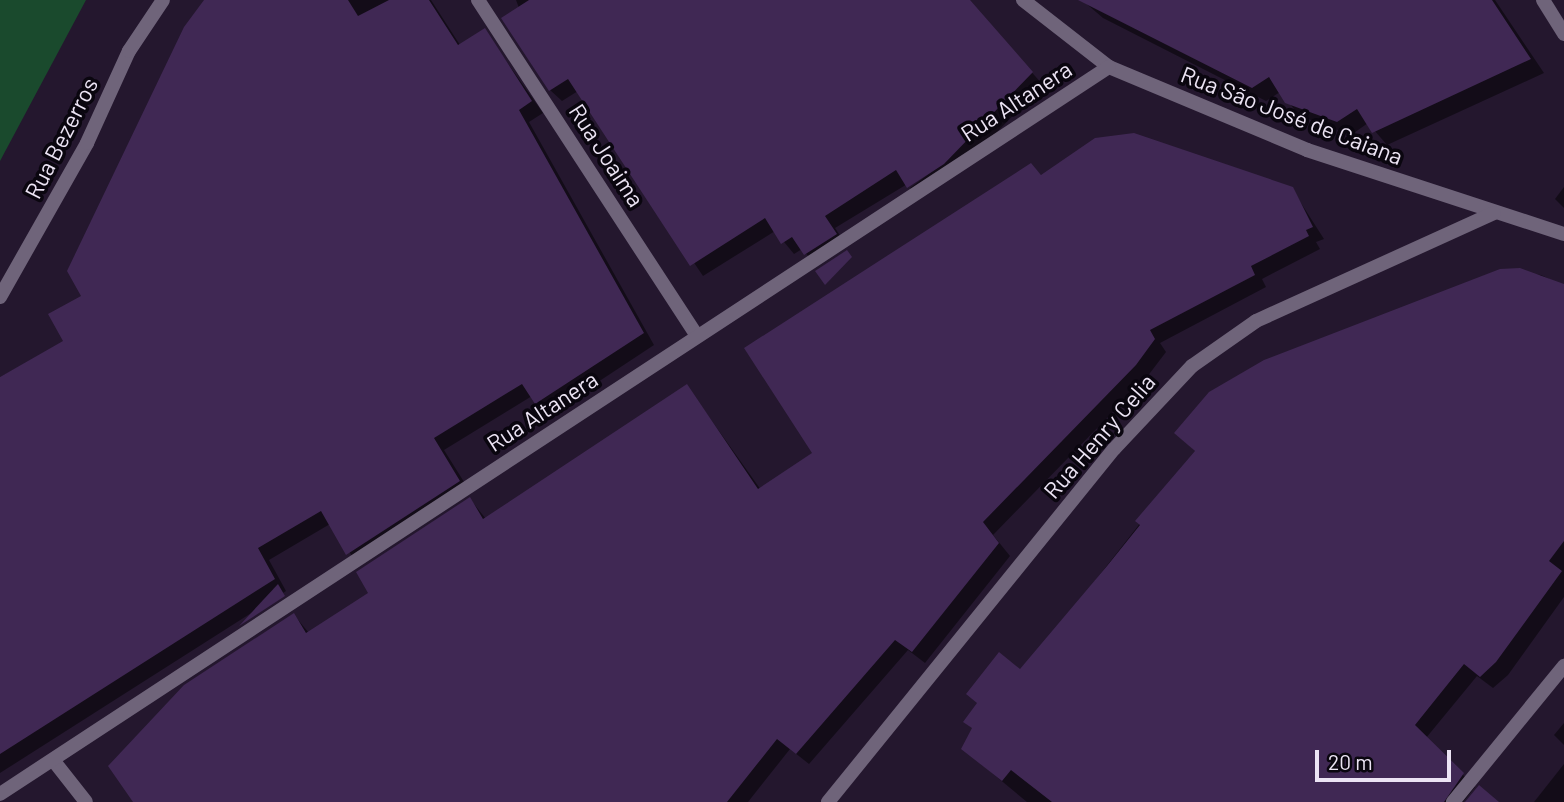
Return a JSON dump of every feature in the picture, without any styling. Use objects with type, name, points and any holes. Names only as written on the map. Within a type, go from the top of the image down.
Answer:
[{"type":"street","name":"Rua Bezerros","points":[[0,297],[87,143],[129,51],[163,0]]},
{"type":"street","name":"Rua Joaima","points":[[478,0],[697,336]]},
{"type":"street","name":"Rua São José de Caiana","points":[[1023,0],[1109,67],[1307,150],[1564,234]]},
{"type":"street","points":[[1543,0],[1564,34]]},
{"type":"street","name":"Rua Altanera","points":[[0,794],[1109,67]]},
{"type":"street","name":"Rua Henry Celia","points":[[828,802],[1114,449],[1192,366],[1256,321],[1494,213]]},
{"type":"street","points":[[1453,802],[1564,666]]},
{"type":"street","points":[[53,760],[86,802]]},
{"type":"green space","points":[[0,0],[86,0],[0,161]]},
{"type":"building","points":[[204,0],[348,0],[358,16],[389,0],[429,0],[458,45],[485,28],[532,101],[519,110],[644,333],[535,404],[522,384],[434,438],[460,481],[346,555],[321,511],[258,548],[275,579],[0,754],[0,377],[63,341],[48,314],[81,296],[67,271],[184,27]]},
{"type":"building","points":[[529,0],[970,0],[1033,72],[944,164],[907,188],[896,170],[825,216],[837,234],[804,255],[792,237],[781,244],[765,218],[690,266],[568,79],[549,91],[501,18]]},
{"type":"building","points":[[1078,0],[1492,0],[1531,59],[1372,133],[1357,109],[1337,122],[1285,103],[1269,77],[1252,88]]},
{"type":"building","points":[[1134,133],[1293,187],[1313,227],[1306,230],[1309,236],[1251,266],[1255,275],[1150,330],[1155,339],[1136,365],[983,522],[999,543],[912,652],[895,640],[796,754],[777,739],[727,802],[133,802],[108,766],[184,685],[294,613],[306,633],[368,593],[356,572],[470,497],[483,519],[687,384],[758,489],[812,453],[744,348],[1031,163],[1041,175],[1095,138]]},
{"type":"building","points":[[847,250],[852,257],[825,285],[815,271]]},
{"type":"building","points":[[1520,268],[1564,284],[1564,541],[1549,561],[1562,571],[1496,662],[1480,677],[1464,664],[1415,725],[1464,773],[1444,802],[1052,802],[1011,770],[1002,781],[961,749],[972,728],[963,722],[977,703],[966,694],[999,652],[1020,669],[1140,525],[1135,521],[1195,451],[1174,433],[1209,392],[1264,360],[1500,269]]},
{"type":"building","points":[[278,584],[285,596],[239,626]]},
{"type":"building","points":[[1479,785],[1499,802],[1465,802]]}]
